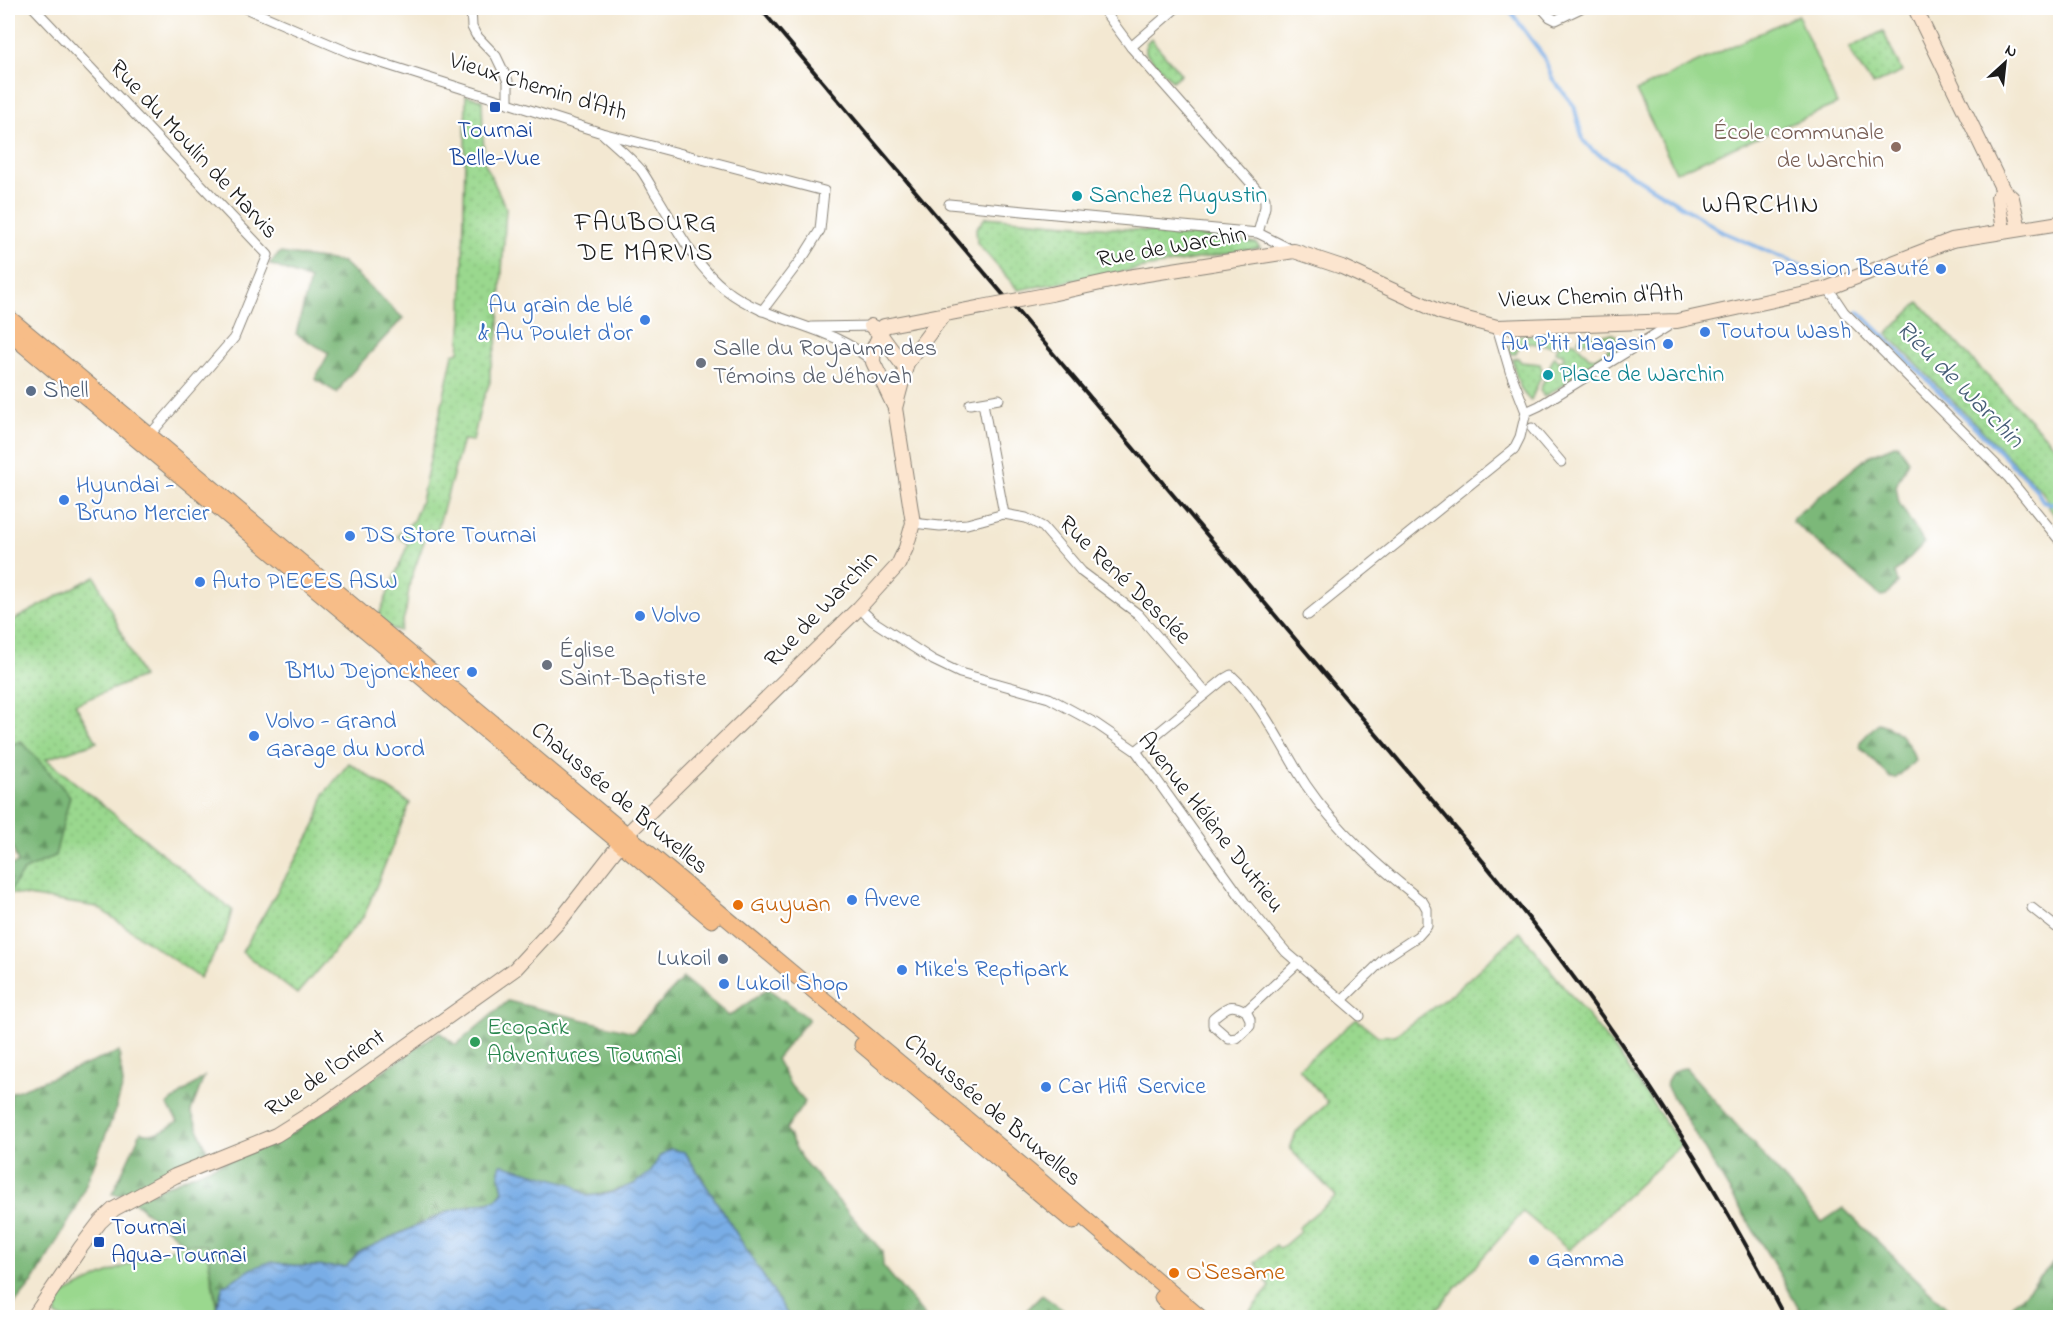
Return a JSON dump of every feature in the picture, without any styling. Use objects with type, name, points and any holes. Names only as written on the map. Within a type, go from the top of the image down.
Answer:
[{"type":"main road","name":"Chaussée de Bruxelles","points":[[8,317],[146,440],[623,839],[1185,1317]]},
{"type":"main road","name":"Chaussée de Bruxelles","points":[[8,332],[146,440]]},
{"type":"main road","name":"Chaussée de Bruxelles","points":[[623,839],[1041,1181],[1201,1317]]},
{"type":"street","name":"Rue du Moulin de Marvis","points":[[34,8],[268,255],[234,338],[146,440]]},
{"type":"street","name":"Vieux Chemin d'Ath","points":[[245,8],[353,54],[508,104],[602,133],[824,191],[820,230],[806,254],[762,311]]},
{"type":"street","points":[[471,8],[472,27],[476,35],[496,56],[508,81],[508,104]]},
{"type":"street","points":[[1102,8],[1131,47],[1265,199],[1258,233]]},
{"type":"street","points":[[1131,47],[1176,8]]},
{"type":"street","points":[[1542,8],[1556,20],[1581,8]]},
{"type":"street","points":[[1915,8],[2003,190],[2012,198],[2019,229]]},
{"type":"street","name":"Rue de Warchin","points":[[602,133],[641,170],[697,260],[711,277],[744,303],[784,321],[810,327],[878,329],[1128,277],[1294,251]]},
{"type":"street","points":[[2003,190],[1998,197],[2003,231]]},
{"type":"street","name":"Vieux Chemin d'Ath","points":[[949,204],[1258,233],[1294,251],[1342,267],[1440,312],[1497,327],[1677,321],[1827,288],[1952,240],[2061,223]]},
{"type":"street","points":[[1827,288],[1844,312],[2008,477],[2061,541]]},
{"type":"street","points":[[895,408],[905,368],[923,339],[944,314]]},
{"type":"street","points":[[1526,412],[1677,321]]},
{"type":"street","name":"Rue de Warchin","points":[[623,839],[859,608],[898,565],[913,523],[895,408],[873,362],[810,327]]},
{"type":"street","points":[[1308,615],[1514,449],[1520,437],[1526,412],[1510,371],[1497,327]]},
{"type":"street","points":[[878,329],[905,368]]},
{"type":"street","points":[[873,362],[878,329]]},
{"type":"street","points":[[970,404],[999,399]]},
{"type":"street","points":[[913,523],[940,526],[967,524],[1004,514],[983,403]]},
{"type":"street","points":[[1532,428],[1561,462]]},
{"type":"street","name":"Rue René Desclée","points":[[1004,514],[1026,518],[1042,527],[1082,572],[1131,609],[1148,625],[1206,693]]},
{"type":"street","name":"Avenue Hélène Dutrieu","points":[[859,608],[873,621],[933,660],[960,673],[1049,698],[1095,723],[1136,751],[1245,903],[1287,952],[1360,1016]]},
{"type":"street","points":[[1136,751],[1231,675],[1264,714],[1308,786],[1335,822],[1369,857],[1423,902],[1428,909],[1427,926],[1418,936],[1386,957],[1342,1000]]},
{"type":"street","name":"Rue de l'Orient","points":[[33,1317],[81,1247],[100,1222],[114,1209],[175,1176],[276,1135],[327,1103],[516,969],[563,917],[623,839]]},
{"type":"street","points":[[2032,908],[2056,927],[2061,925]]},
{"type":"street","points":[[1246,1011],[1299,962]]},
{"type":"green space","points":[[1798,15],[1837,104],[1676,172],[1636,91]]},
{"type":"green space","points":[[1883,31],[1902,72],[1873,85],[1849,48]]},
{"type":"green space","points":[[1151,39],[1181,74],[1172,81],[1146,53],[1146,43]]},
{"type":"green space","points":[[466,95],[482,100],[484,161],[506,208],[498,336],[490,370],[490,382],[481,405],[473,441],[463,440],[437,531],[428,530],[410,582],[400,631],[392,629],[378,617],[408,544],[397,536],[413,521],[421,501],[453,354],[459,352],[462,318]]},
{"type":"green space","points":[[986,217],[1217,237],[1256,243],[1260,248],[1018,290],[977,243],[976,228]]},
{"type":"green space","points":[[280,253],[343,262],[403,318],[346,379],[337,393],[315,379],[329,353],[296,334],[310,280],[269,264]]},
{"type":"green space","points":[[1919,302],[2060,451],[2060,523],[2041,490],[1887,334]]},
{"type":"green space","points":[[1614,334],[1620,341],[1617,351],[1544,397],[1540,390],[1554,356],[1558,362],[1564,359],[1563,354],[1556,351],[1561,342],[1575,342],[1589,357],[1595,358],[1610,348],[1607,343],[1581,342],[1578,340],[1580,336]]},
{"type":"green space","points":[[1520,335],[1553,336],[1553,339],[1558,340],[1555,346],[1521,342],[1516,354],[1511,354],[1511,342]]},
{"type":"green space","points":[[1518,358],[1521,362],[1540,364],[1543,372],[1531,400],[1523,392],[1518,382],[1512,359]]},
{"type":"green space","points":[[1897,444],[1908,460],[1896,486],[1899,503],[1924,543],[1895,573],[1898,583],[1886,595],[1881,596],[1792,521],[1869,456]]},
{"type":"green space","points":[[95,576],[142,677],[75,704],[97,742],[46,759],[232,910],[225,936],[200,978],[97,907],[8,893],[23,871],[55,856],[8,746],[8,623]]},
{"type":"green space","points":[[1878,723],[1897,732],[1907,742],[1913,754],[1915,761],[1896,778],[1891,778],[1860,747],[1860,742]]},
{"type":"green space","points":[[21,741],[70,796],[55,856],[23,871],[8,894],[8,866],[18,863],[8,835],[8,746]]},
{"type":"green space","points":[[349,763],[410,803],[364,916],[297,994],[242,952],[315,826],[324,794]]},
{"type":"green space","points":[[1520,932],[1620,1056],[1681,1145],[1569,1250],[1523,1212],[1430,1317],[1244,1318],[1270,1287],[1266,1282],[1269,1277],[1255,1263],[1276,1245],[1280,1249],[1301,1231],[1298,1228],[1336,1196],[1290,1149],[1296,1132],[1328,1103],[1299,1068],[1357,1019],[1378,1036],[1395,1035],[1453,993]]},
{"type":"green space","points":[[683,978],[729,1016],[768,989],[809,1019],[776,1059],[791,1086],[805,1102],[786,1129],[801,1158],[882,1251],[883,1266],[925,1317],[789,1317],[685,1152],[659,1157],[647,1176],[631,1185],[586,1196],[581,1190],[499,1171],[503,1191],[496,1200],[448,1211],[359,1252],[346,1267],[298,1266],[270,1262],[223,1286],[217,1305],[206,1245],[185,1244],[132,1200],[293,1133],[439,1032],[456,1045],[508,1001],[633,1032]]},
{"type":"green space","points":[[119,1052],[123,1085],[114,1114],[76,1209],[33,1282],[8,1312],[8,1127],[11,1093]]},
{"type":"green space","points":[[1686,1068],[1822,1222],[1843,1208],[1956,1317],[1804,1317],[1666,1086],[1672,1073]]},
{"type":"green space","points":[[204,1077],[191,1111],[210,1158],[122,1195],[112,1194],[141,1132],[160,1131],[178,1121],[167,1105]]},
{"type":"green space","points":[[185,1244],[206,1245],[218,1317],[62,1318],[55,1315],[62,1295],[122,1267]]},
{"type":"green space","points":[[2060,1256],[2060,1317],[2002,1317]]},
{"type":"green space","points":[[1042,1295],[1073,1317],[1020,1317]]},
{"type":"water","points":[[670,1149],[685,1152],[789,1317],[218,1317],[217,1305],[223,1286],[253,1268],[270,1262],[298,1266],[346,1267],[359,1252],[449,1211],[496,1200],[503,1191],[499,1171],[501,1164],[572,1184],[587,1196],[607,1194],[634,1184],[651,1172],[659,1157]]},
{"type":"waterway","name":"Rieu de Warchin","points":[[1508,8],[1544,57],[1552,78],[1574,106],[1583,140],[1592,150],[1723,232],[1823,275]]},
{"type":"waterway","name":"Rieu de Warchin","points":[[1858,311],[2035,488],[2043,501],[2052,504],[2060,500]]},
{"type":"railway","points":[[760,8],[1410,774],[1548,943],[1581,987],[1675,1125],[1732,1221],[1785,1318]]},
{"type":"place","name":"Tournai Belle-Vue","points":[[495,107]]},
{"type":"place","name":"École communale de Warchin","points":[[1896,147]]},
{"type":"place","name":"Sanchez Augustin","points":[[1077,196]]},
{"type":"place","name":"Passion Beauté","points":[[1941,269]]},
{"type":"place","name":"Au grain de blé & Au Poulet d'or","points":[[645,320]]},
{"type":"place","name":"Toutou Wash","points":[[1705,332]]},
{"type":"place","name":"Au P'tit Magasin","points":[[1668,344]]},
{"type":"place","name":"Salle du Royaume des Témoins de Jéhovah","points":[[701,363]]},
{"type":"place","name":"Place de Warchin","points":[[1548,375]]},
{"type":"place","name":"Shell","points":[[31,391]]},
{"type":"place","name":"Hyundai - Bruno Mercier","points":[[64,500]]},
{"type":"place","name":"DS Store Tournai","points":[[350,536]]},
{"type":"place","name":"Auto PIECES ASW","points":[[200,582]]},
{"type":"place","name":"Volvo","points":[[640,616]]},
{"type":"place","name":"Église Saint-Baptiste","points":[[547,665]]},
{"type":"place","name":"BMW Dejonckheer","points":[[472,672]]},
{"type":"place","name":"Volvo - Grand Garage du Nord","points":[[254,736]]},
{"type":"place","name":"Aveve","points":[[852,900]]},
{"type":"place","name":"Guyuan","points":[[738,905]]},
{"type":"place","name":"Lukoil","points":[[723,959]]},
{"type":"place","name":"Mike's Reptipark","points":[[902,970]]},
{"type":"place","name":"Lukoil Shop","points":[[724,984]]},
{"type":"place","name":"Ecopark Adventures Tournai","points":[[475,1042]]},
{"type":"place","name":"Car Hifi Service","points":[[1046,1087]]},
{"type":"place","name":"Tournai Aqua-Tournai","points":[[99,1242]]},
{"type":"place","name":"Gamma","points":[[1534,1260]]},
{"type":"place","name":"O'Sesame","points":[[1174,1273]]},
{"type":"district","name":"WARCHIN","points":[[1761,205]]},
{"type":"district","name":"FAUBOURG DE MARVIS","points":[[646,239]]}]
